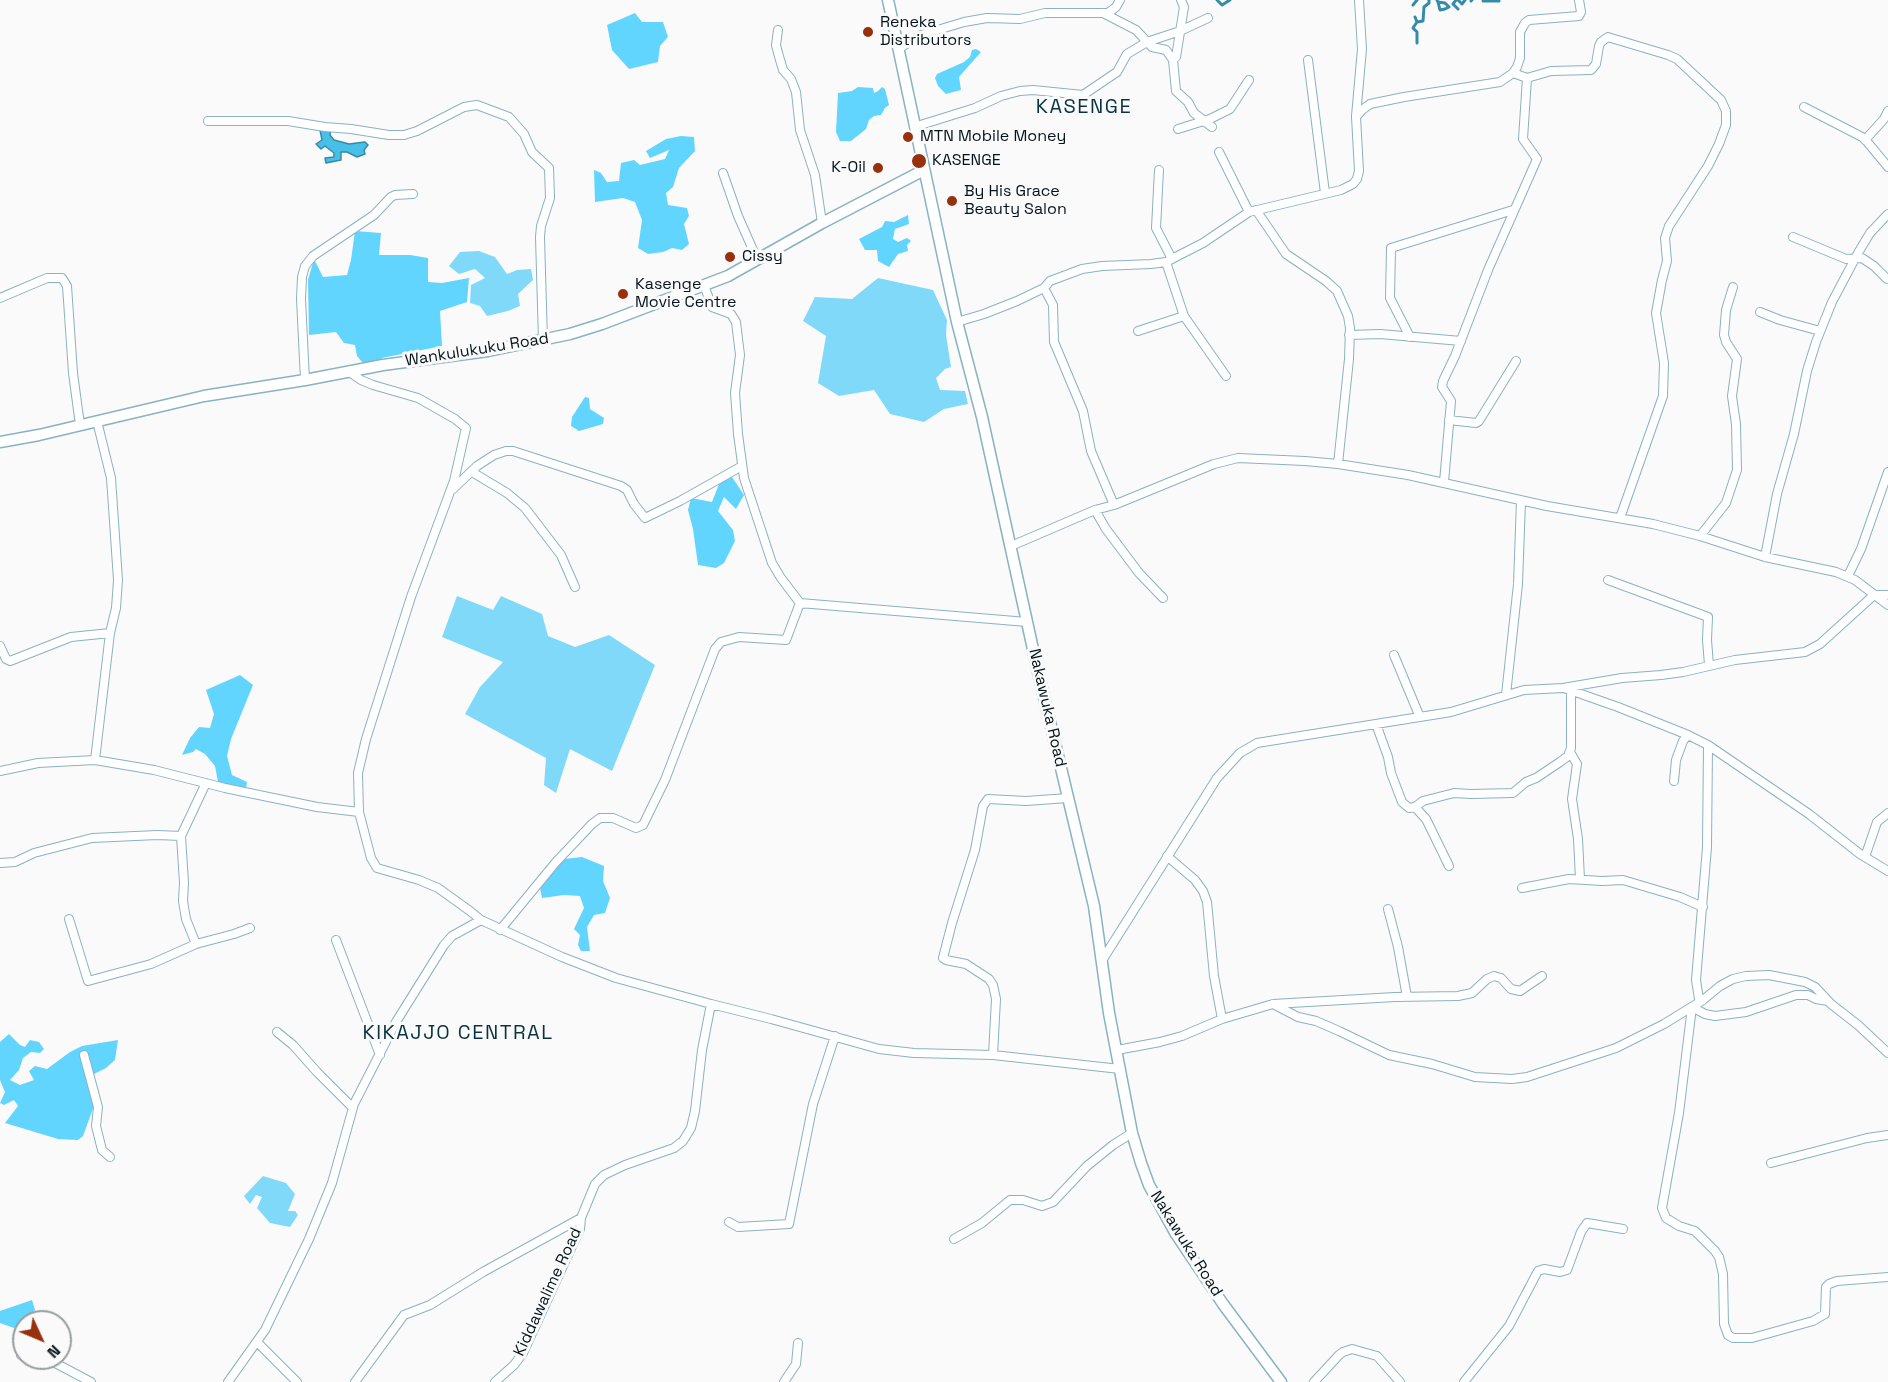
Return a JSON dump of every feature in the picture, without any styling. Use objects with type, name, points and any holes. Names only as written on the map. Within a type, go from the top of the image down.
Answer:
[{"type":"main road","name":"Nakawuka Road","points":[[888,0],[957,322],[982,417],[1027,622],[1094,906],[1109,1013],[1132,1133],[1149,1185],[1176,1234],[1223,1304],[1281,1382]]},
{"type":"main road","name":"Wankulukuku Road","points":[[0,442],[204,396],[429,358],[489,351],[543,341],[602,324],[728,276],[822,222],[924,170]]},
{"type":"street","points":[[898,50],[921,35],[964,22],[987,18],[1020,19],[1045,13],[1103,13],[1112,11],[1120,0]]},
{"type":"street","points":[[1176,57],[1184,7],[1180,0]]},
{"type":"street","points":[[957,322],[984,314],[1044,288],[1050,281],[1064,274],[1102,266],[1151,264],[1169,260],[1203,243],[1252,211],[1341,190],[1353,184],[1357,179],[1359,162],[1356,117],[1362,49],[1359,0]]},
{"type":"street","points":[[1356,117],[1370,104],[1500,82],[1512,73],[1520,58],[1520,32],[1525,23],[1529,20],[1579,16],[1581,12],[1579,0]]},
{"type":"street","points":[[1103,13],[1136,30],[1152,47],[1166,50],[1173,60],[1176,91],[1188,102],[1194,113],[1212,127]]},
{"type":"street","points":[[914,127],[1020,91],[1033,90],[1083,95],[1117,72],[1127,54],[1147,42],[1209,18]]},
{"type":"street","points":[[778,30],[776,45],[785,72],[795,87],[800,130],[815,175],[822,222]]},
{"type":"street","points":[[1512,73],[1527,78],[1551,71],[1591,70],[1596,64],[1601,42],[1608,37],[1677,59],[1721,100],[1726,111],[1726,125],[1719,144],[1666,234],[1667,261],[1656,313],[1664,363],[1663,396],[1620,518]]},
{"type":"street","points":[[1308,60],[1325,193]]},
{"type":"street","points":[[1444,482],[1451,401],[1442,387],[1443,381],[1513,210],[1537,159],[1523,139],[1527,78]]},
{"type":"street","points":[[1178,129],[1210,119],[1230,109],[1249,80]]},
{"type":"street","points":[[208,121],[288,121],[404,135],[417,131],[464,107],[477,105],[509,117],[524,134],[532,152],[549,168],[550,198],[540,237],[543,341]]},
{"type":"street","points":[[1804,107],[1865,140],[1888,167]]},
{"type":"street","points":[[1865,140],[1884,119],[1888,111]]},
{"type":"street","points":[[1219,152],[1252,211],[1286,254],[1337,291],[1348,316],[1349,359],[1338,464]]},
{"type":"street","points":[[1159,170],[1156,228],[1169,260],[1184,316],[1226,376]]},
{"type":"street","points":[[723,172],[738,216],[757,259]]},
{"type":"street","points":[[305,380],[301,299],[305,266],[313,256],[374,215],[391,197],[413,194]]},
{"type":"street","points":[[1410,337],[1390,298],[1391,248],[1513,210]]},
{"type":"street","points":[[1765,557],[1777,494],[1820,332],[1832,302],[1856,257],[1870,233],[1888,214]]},
{"type":"street","points":[[1793,237],[1846,259],[1862,258],[1887,279]]},
{"type":"street","points":[[0,298],[47,278],[62,278],[67,286],[73,373],[80,425]]},
{"type":"street","points":[[704,285],[712,307],[731,314],[736,322],[740,355],[735,393],[742,466],[751,503],[772,563],[800,603],[1027,622]]},
{"type":"street","points":[[1700,536],[1726,503],[1737,470],[1736,424],[1732,396],[1737,359],[1724,335],[1726,310],[1733,287]]},
{"type":"street","points":[[1044,288],[1053,305],[1054,342],[1083,411],[1091,451],[1114,505]]},
{"type":"street","points":[[1760,312],[1820,332]]},
{"type":"street","points":[[1138,331],[1184,316]]},
{"type":"street","points":[[1349,335],[1365,334],[1461,341]]},
{"type":"street","points":[[1449,420],[1476,423],[1479,421],[1516,361]]},
{"type":"street","points":[[348,371],[367,382],[418,398],[455,419],[466,428],[451,492],[411,597],[366,739],[358,773],[359,812],[371,858],[377,868],[438,888],[481,920],[500,930],[616,978],[711,1004],[879,1049],[914,1053],[993,1055],[1120,1069]]},
{"type":"street","points":[[95,760],[117,592],[111,478],[97,420]]},
{"type":"street","points":[[451,492],[494,455],[506,451],[621,486],[627,490],[645,518],[742,466]]},
{"type":"street","points":[[1011,546],[1198,469],[1238,458],[1338,464],[1444,482],[1521,501],[1585,514],[1653,524],[1700,536],[1765,557],[1848,576],[1888,605]]},
{"type":"street","points":[[472,472],[507,493],[525,508],[561,555],[576,586]]},
{"type":"street","points":[[1848,576],[1861,549],[1888,472]]},
{"type":"street","points":[[1506,695],[1518,584],[1521,501]]},
{"type":"street","points":[[1095,510],[1106,530],[1139,573],[1162,598]]},
{"type":"street","points":[[1608,580],[1708,617],[1709,665]]},
{"type":"street","points":[[1103,960],[1216,778],[1249,747],[1257,743],[1457,710],[1524,690],[1567,689],[1613,679],[1683,672],[1735,660],[1810,651],[1874,595],[1888,594]]},
{"type":"street","points":[[500,930],[556,862],[600,818],[612,818],[636,828],[643,825],[665,780],[715,649],[721,642],[739,637],[786,640],[800,603]]},
{"type":"street","points":[[0,646],[6,659],[10,661],[71,637],[110,633]]},
{"type":"street","points":[[1394,655],[1419,716]]},
{"type":"street","points":[[1567,689],[1688,735],[1708,745],[1888,871]]},
{"type":"street","points":[[1567,689],[1570,752],[1577,764],[1572,799],[1578,839],[1580,879]]},
{"type":"street","points":[[1376,724],[1388,757],[1391,773],[1402,801],[1409,808],[1424,801],[1454,793],[1513,793],[1560,762],[1570,752]]},
{"type":"street","points":[[1674,782],[1676,759],[1688,735]]},
{"type":"street","points":[[1703,1000],[1699,999],[1696,980],[1707,847],[1708,745]]},
{"type":"street","points":[[0,771],[38,763],[95,760],[154,770],[225,788],[317,807],[359,812]]},
{"type":"street","points":[[196,944],[186,919],[183,901],[181,836],[206,783]]},
{"type":"street","points":[[993,1055],[996,999],[993,985],[966,964],[944,958],[955,912],[975,850],[983,806],[988,799],[1026,801],[1068,798]]},
{"type":"street","points":[[1414,807],[1430,824],[1449,867]]},
{"type":"street","points":[[1865,857],[1877,822],[1888,813]]},
{"type":"street","points":[[0,863],[15,862],[34,854],[93,838],[181,836]]},
{"type":"street","points":[[1167,856],[1195,880],[1207,902],[1214,976],[1222,1019]]},
{"type":"street","points":[[1522,888],[1546,882],[1580,879],[1623,880],[1703,906]]},
{"type":"street","points":[[1388,909],[1407,997]]},
{"type":"street","points":[[69,919],[88,981],[151,964],[196,944],[250,928]]},
{"type":"street","points":[[228,1382],[265,1330],[304,1250],[332,1183],[352,1107],[410,998],[452,936],[481,920]]},
{"type":"street","points":[[336,940],[380,1055]]},
{"type":"street","points":[[1272,1004],[1298,1017],[1316,1021],[1339,1031],[1389,1055],[1432,1064],[1475,1077],[1512,1079],[1527,1077],[1616,1048],[1643,1036],[1733,979],[1759,975],[1778,976],[1805,982],[1815,987],[1888,1053]]},
{"type":"street","points":[[1117,1050],[1182,1036],[1222,1019],[1272,1004],[1458,996],[1472,993],[1487,979],[1494,976],[1501,978],[1511,989],[1520,991],[1542,976]]},
{"type":"street","points":[[1692,1006],[1705,1014],[1715,1016],[1746,1012],[1796,995],[1808,994],[1815,999],[1828,1001]]},
{"type":"street","name":"Kiddawalime Road","points":[[495,1382],[514,1365],[523,1353],[580,1229],[581,1218],[595,1184],[604,1175],[625,1165],[674,1148],[683,1142],[691,1128],[711,1004]]},
{"type":"street","points":[[1692,1006],[1679,1113],[1662,1208],[1666,1218],[1679,1226],[1695,1231],[1719,1257],[1723,1274],[1724,1324],[1728,1335],[1733,1338],[1752,1338],[1805,1324],[1825,1314],[1826,1287],[1830,1284],[1837,1281],[1888,1277]]},
{"type":"street","points":[[277,1032],[293,1045],[352,1107]]},
{"type":"street","points":[[729,1222],[738,1227],[789,1224],[813,1104],[835,1036]]},
{"type":"street","points":[[84,1055],[98,1107],[96,1126],[102,1150],[110,1157]]},
{"type":"street","points":[[954,1239],[982,1223],[1010,1200],[1023,1200],[1041,1206],[1053,1202],[1087,1166],[1132,1133]]},
{"type":"street","points":[[1770,1163],[1867,1138],[1888,1135]]},
{"type":"street","points":[[355,1382],[404,1315],[430,1305],[519,1251],[581,1218]]},
{"type":"street","points":[[1464,1382],[1509,1326],[1538,1270],[1560,1272],[1567,1270],[1581,1232],[1587,1223],[1623,1229]]},
{"type":"street","points":[[257,1342],[297,1382]]},
{"type":"street","points":[[784,1382],[796,1364],[798,1343]]},
{"type":"street","points":[[1314,1382],[1339,1355],[1352,1349],[1377,1356],[1400,1382]]},
{"type":"street","points":[[68,1370],[91,1382]]},
{"type":"shaded area","points":[[635,13],[642,22],[663,22],[668,37],[660,46],[658,62],[629,69],[612,50],[607,25]]},
{"type":"shaded area","points":[[976,49],[981,52],[959,77],[961,90],[946,94],[938,86],[935,78],[937,74],[964,62],[970,57],[972,50]]},
{"type":"shaded area","points":[[858,87],[873,88],[874,93],[882,87],[885,89],[889,105],[881,115],[869,120],[866,129],[851,141],[840,141],[836,132],[838,93],[852,91]]},
{"type":"shaded area","points":[[325,123],[331,127],[330,135],[334,140],[349,144],[365,142],[368,145],[364,150],[365,154],[357,157],[341,152],[341,160],[326,163],[325,158],[334,157],[334,153],[325,146],[321,149],[316,144],[322,140],[320,130]]},
{"type":"shaded area","points":[[681,136],[694,137],[695,151],[679,168],[673,187],[666,193],[668,205],[687,208],[689,216],[684,224],[689,244],[682,250],[672,248],[648,254],[638,248],[642,220],[635,202],[623,198],[595,202],[594,170],[601,173],[607,182],[619,181],[621,163],[634,160],[640,165],[665,159],[669,150],[650,158],[646,151],[666,139]]},
{"type":"shaded area","points":[[908,215],[909,224],[895,229],[893,239],[898,242],[907,238],[911,241],[907,245],[908,251],[898,254],[889,267],[878,261],[877,250],[865,250],[859,239],[882,227],[885,221],[894,222]]},
{"type":"shaded area","points":[[355,231],[381,233],[379,255],[410,255],[428,258],[428,282],[442,283],[469,278],[467,302],[440,311],[442,346],[382,358],[378,363],[368,363],[362,362],[357,356],[355,345],[344,343],[336,332],[309,335],[308,280],[314,259],[323,277],[347,275]]},
{"type":"shaded area","points":[[479,251],[495,257],[507,274],[517,270],[531,269],[533,280],[518,294],[520,306],[487,316],[480,306],[470,303],[471,285],[485,278],[475,269],[459,274],[449,266],[460,252]]},
{"type":"shaded area","points":[[878,278],[933,290],[947,320],[946,335],[951,367],[945,369],[936,378],[940,390],[965,391],[968,404],[944,409],[924,422],[890,414],[874,390],[839,396],[818,383],[826,336],[803,321],[815,297],[852,299]]},
{"type":"shaded area","points":[[585,397],[589,398],[590,409],[604,418],[603,424],[579,431],[571,426],[572,417]]},
{"type":"shaded area","points":[[732,477],[744,495],[736,509],[724,497],[718,511],[733,530],[735,541],[724,563],[716,568],[698,565],[688,510],[691,498],[712,502],[719,484]]},
{"type":"shaded area","points":[[457,596],[493,610],[501,596],[542,614],[548,636],[575,647],[609,635],[655,665],[612,771],[570,749],[556,793],[544,785],[546,758],[465,714],[480,687],[503,662],[442,637]]},
{"type":"shaded area","points":[[240,675],[253,685],[231,739],[227,756],[232,775],[247,782],[246,789],[226,788],[218,782],[215,766],[205,754],[196,749],[182,755],[190,738],[199,727],[210,728],[214,714],[206,690]]},
{"type":"shaded area","points":[[582,857],[604,866],[603,881],[610,898],[605,913],[594,915],[587,927],[590,951],[581,951],[578,945],[580,935],[574,929],[584,908],[580,896],[564,895],[542,898],[540,888],[564,859]]},
{"type":"shaded area","points":[[9,1034],[20,1045],[25,1047],[30,1040],[39,1042],[44,1049],[40,1053],[31,1052],[23,1058],[19,1070],[10,1080],[20,1085],[34,1080],[29,1071],[35,1066],[47,1069],[82,1046],[118,1040],[115,1060],[92,1075],[99,1092],[83,1136],[78,1140],[58,1139],[5,1123],[18,1106],[14,1100],[4,1105],[0,1103],[5,1092],[0,1080],[0,1042]]},
{"type":"shaded area","points":[[263,1176],[286,1183],[295,1194],[288,1211],[295,1211],[298,1215],[290,1227],[270,1223],[257,1208],[262,1197],[256,1195],[250,1204],[244,1196]]},
{"type":"shaded area","points":[[32,1300],[35,1310],[12,1310],[12,1327],[0,1323],[0,1311]]},
{"type":"waterway","points":[[1217,0],[1222,5],[1230,0]]},
{"type":"waterway","points":[[1413,5],[1417,0]]},
{"type":"waterway","points":[[1417,22],[1423,21],[1424,7],[1429,0]]},
{"type":"waterway","points":[[1437,0],[1440,10],[1449,7],[1445,3],[1438,2]]},
{"type":"waterway","points":[[1456,0],[1453,4],[1458,9]]},
{"type":"waterway","points":[[1458,0],[1462,4],[1465,0]]},
{"type":"waterway","points":[[1483,1],[1499,1]]},
{"type":"waterway","points":[[1415,17],[1417,22],[1413,28],[1417,32],[1417,43]]},
{"type":"place","name":"Reneka Distributors","points":[[868,32]]},
{"type":"place","name":"MTN Mobile Money","points":[[908,137]]},
{"type":"place","name":"KASENGE","points":[[919,161]]},
{"type":"place","name":"K-Oil","points":[[878,168]]},
{"type":"place","name":"By His Grace Beauty Salon","points":[[952,201]]},
{"type":"place","name":"Cissy","points":[[730,257]]},
{"type":"place","name":"Kasenge Movie Centre","points":[[623,294]]},
{"type":"district","name":"KASENGE","points":[[1084,108]]},
{"type":"district","name":"KIKAJJO CENTRAL","points":[[458,1034]]}]
